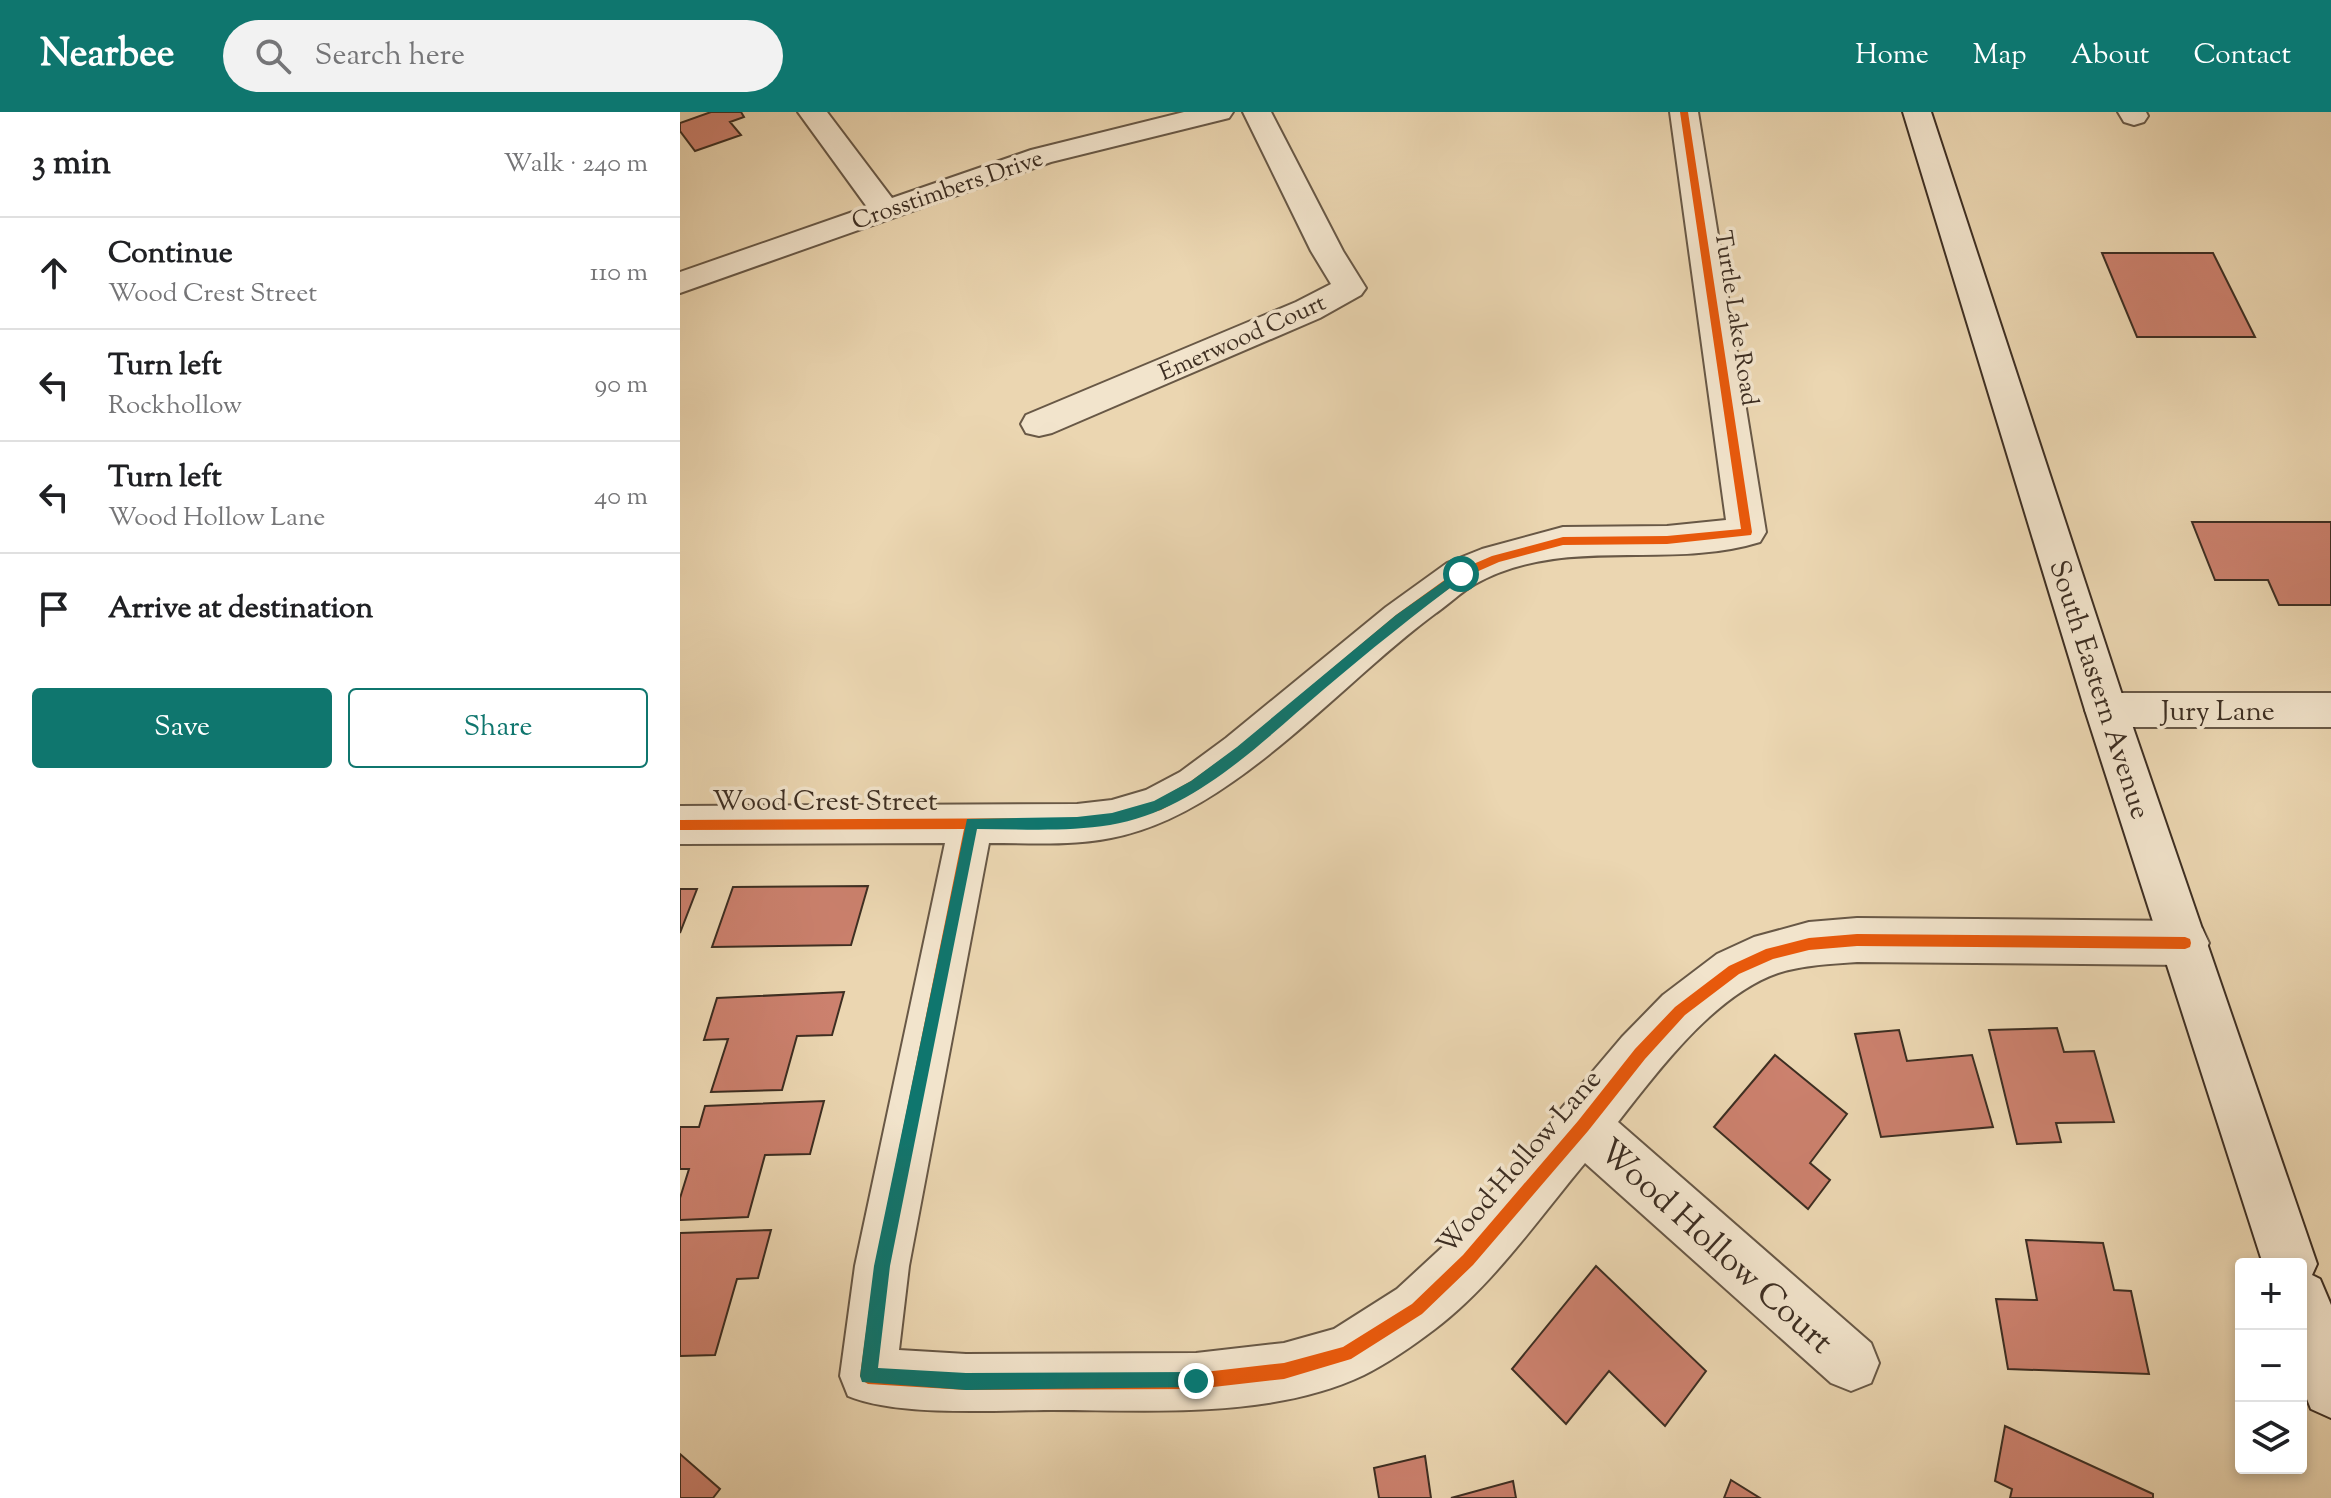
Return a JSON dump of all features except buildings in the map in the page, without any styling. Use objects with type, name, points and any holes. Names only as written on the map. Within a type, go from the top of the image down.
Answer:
[{"type":"street","points":[[812,112],[885,210]]},
{"type":"street","name":"Crosstimbers Drive","points":[[680,283],[1142,120],[1219,112]]},
{"type":"street","name":"Emerwood Court","points":[[1039,424],[1308,310],[1350,288],[1327,251],[1257,112]]},
{"type":"street","name":"Turtle Lake Road","points":[[1684,112],[1747,532]]},
{"type":"street","name":"South Eastern Avenue","points":[[1917,112],[2106,710],[2288,1258]]},
{"type":"street","name":"Wood Crest Street","points":[[680,825],[1077,823],[1112,819],[1157,806],[1195,785],[1241,751],[1430,595],[1461,574],[1496,559],[1563,541],[1667,540],[1747,532]]},
{"type":"street","name":"Jury Lane","points":[[2106,710],[2331,710]]},
{"type":"street","name":"Wood Hollow Lane","points":[[971,823],[882,1266],[868,1376],[966,1382],[1196,1381],[1284,1371],[1346,1354],[1428,1299],[1468,1260],[1640,1054],[1680,1011],[1734,970],[1771,953],[1809,944],[1857,940],[2185,943]]},
{"type":"street","name":"Wood Hollow Court","points":[[1583,1126],[1851,1363]]},
{"type":"street","points":[[2307,1316],[2331,1389]]},
{"type":"cycle path","points":[[680,825],[1077,823],[1112,819],[1157,806],[1195,785],[1241,751],[1400,618],[1461,574],[1496,559],[1563,541],[1667,540],[1747,532],[1684,112]]},
{"type":"cycle path","points":[[971,823],[882,1266],[868,1376],[966,1382],[1196,1381],[1284,1371],[1346,1354],[1417,1309],[1468,1260],[1640,1054],[1680,1011],[1734,970],[1771,953],[1809,944],[1857,940],[2185,943]]},
{"type":"route","points":[[1196,1381],[966,1382],[868,1376],[882,1266],[971,823],[1077,823],[1112,819],[1157,806],[1195,785],[1241,751],[1400,618],[1461,574]]}]
